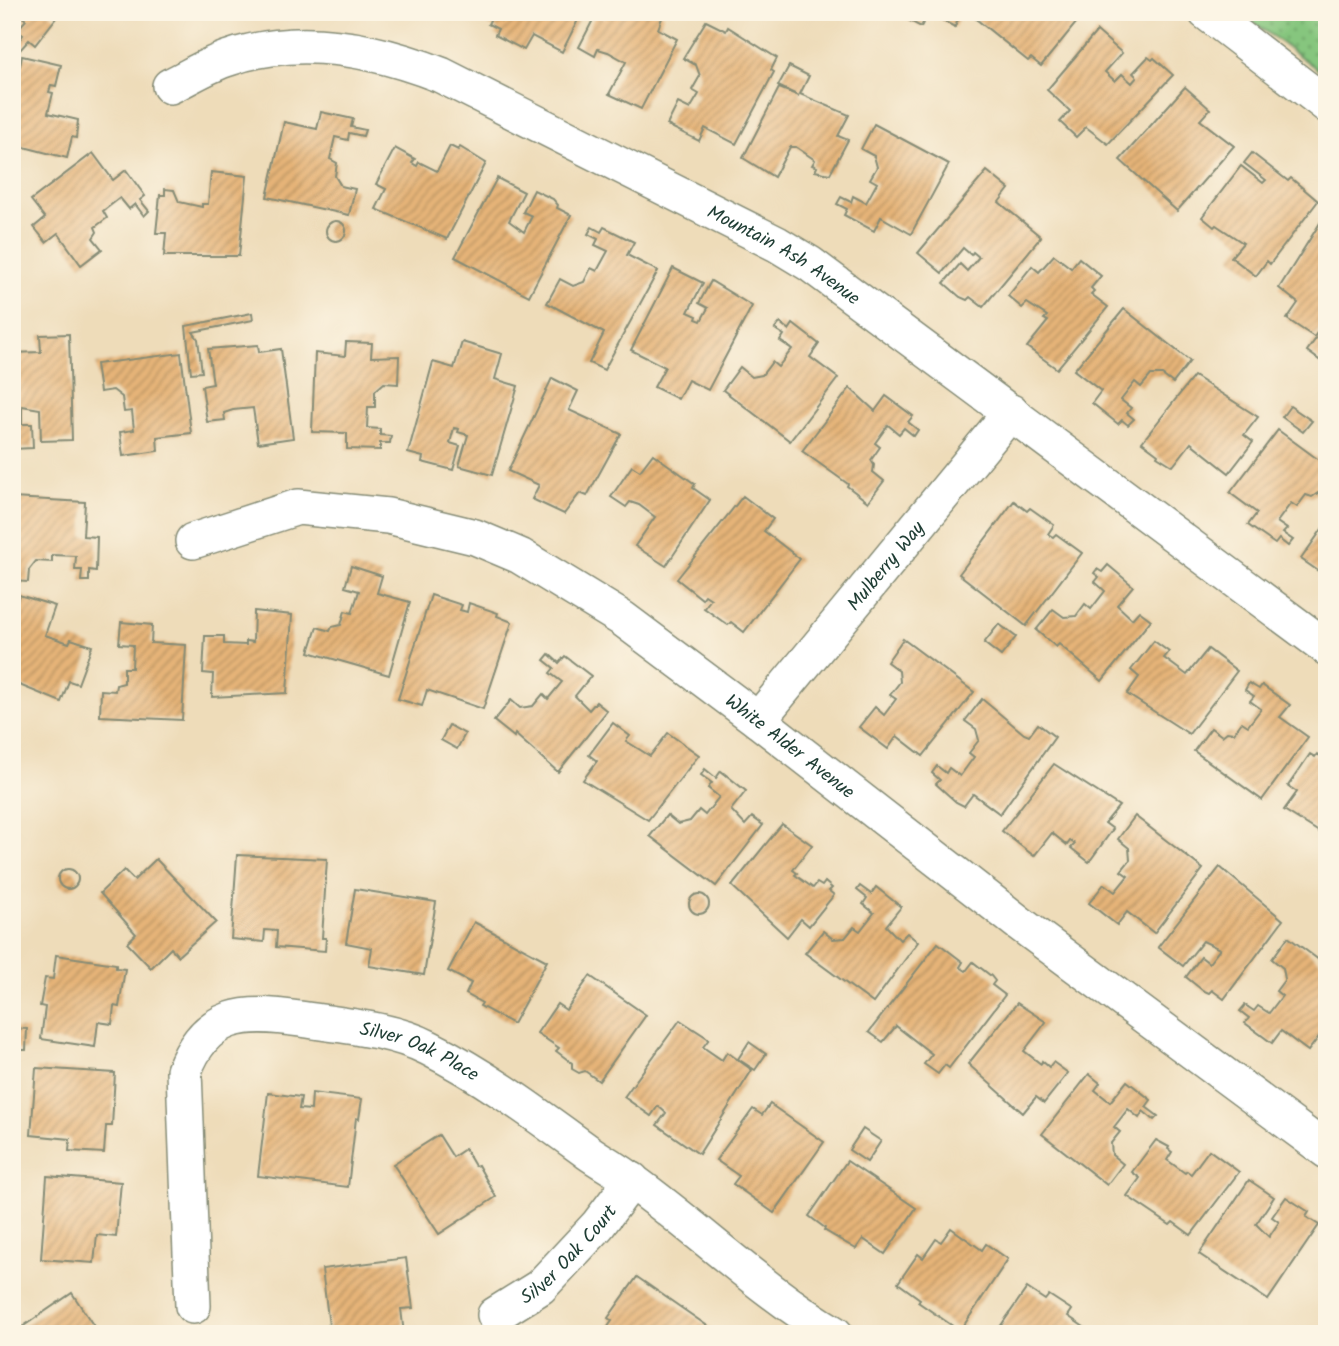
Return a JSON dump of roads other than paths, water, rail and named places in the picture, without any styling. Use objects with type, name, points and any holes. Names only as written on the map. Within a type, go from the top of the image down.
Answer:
[{"type":"street","points":[[1206,12],[1327,106]]},
{"type":"street","name":"Mountain Ash Avenue","points":[[170,86],[228,58],[284,48],[363,50],[409,62],[441,75],[777,244],[856,296],[1327,648]]},
{"type":"street","name":"Mulberry Way","points":[[758,720],[1011,412]]},
{"type":"street","name":"White Alder Avenue","points":[[193,541],[298,507],[387,516],[475,537],[520,556],[588,595],[758,720],[1030,931],[1327,1151]]},
{"type":"street","name":"Silver Oak Place","points":[[193,1306],[184,1071],[196,1045],[217,1025],[243,1015],[271,1015],[360,1027],[427,1046],[513,1098],[632,1180],[685,1225],[835,1334]]},
{"type":"street","name":"Silver Oak Court","points":[[495,1315],[540,1287],[598,1226],[632,1180]]}]
